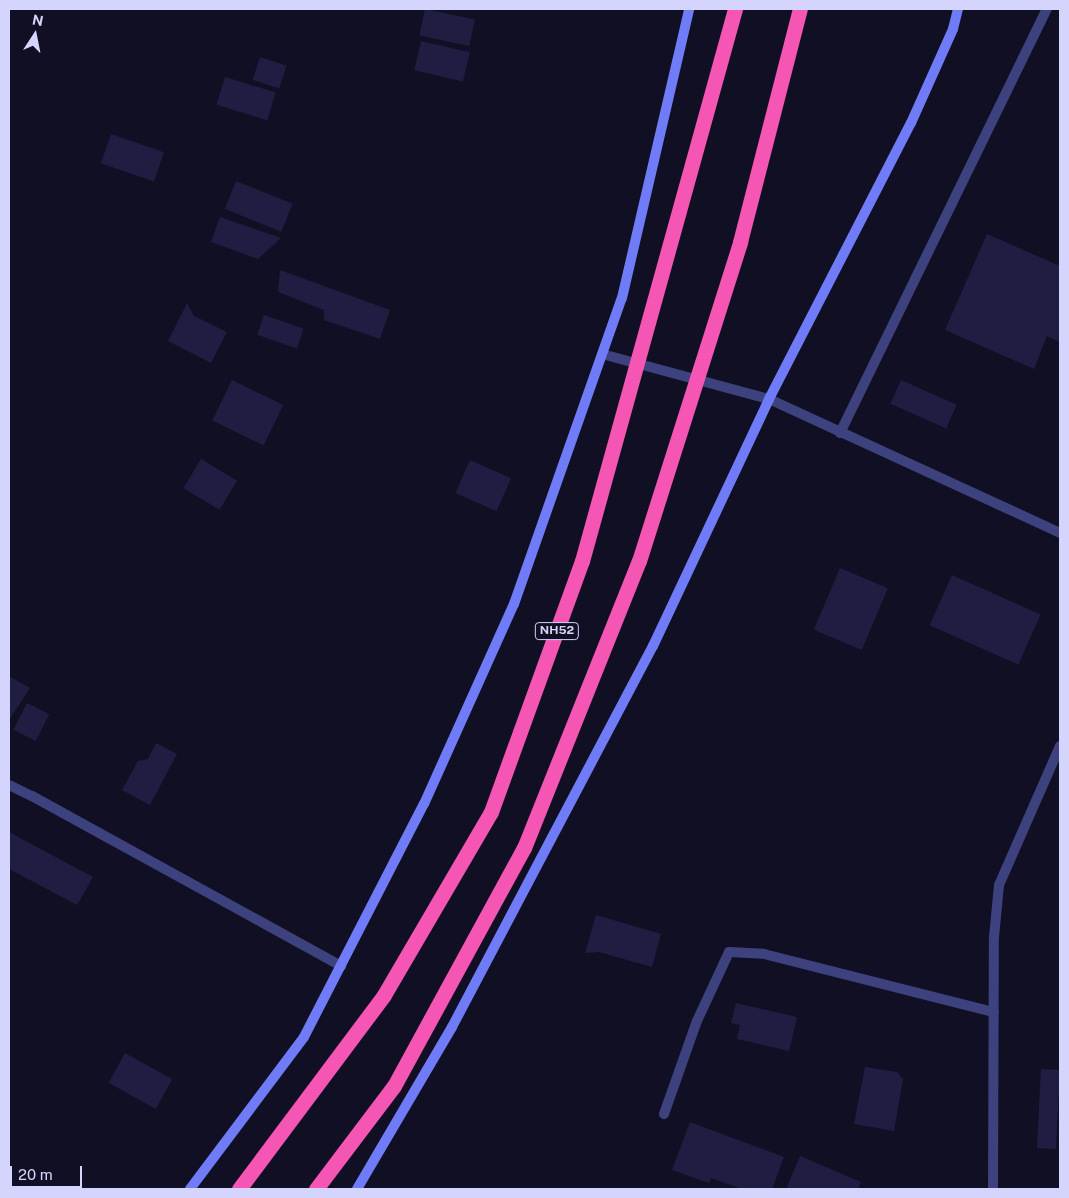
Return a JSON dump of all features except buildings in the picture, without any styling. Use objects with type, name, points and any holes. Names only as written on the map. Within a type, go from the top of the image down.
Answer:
[{"type":"highway","name":"NH52","points":[[239,1189],[384,995],[491,812],[582,561],[735,9]]},
{"type":"highway","points":[[316,1189],[394,1086],[524,848],[639,561],[740,242],[800,9]]},
{"type":"street","points":[[190,1189],[304,1036],[424,804],[514,604],[622,298],[689,9]]},
{"type":"street","points":[[357,1189],[452,1027],[653,646],[769,399],[911,123],[953,29],[958,9]]},
{"type":"street","points":[[840,433],[1047,9]]},
{"type":"street","points":[[602,354],[769,399],[1060,533]]},
{"type":"street","points":[[993,1189],[994,937],[999,885],[1060,746]]},
{"type":"street","points":[[9,785],[341,966]]},
{"type":"street","points":[[664,1114],[697,1020],[729,952],[764,954],[994,1012]]}]
